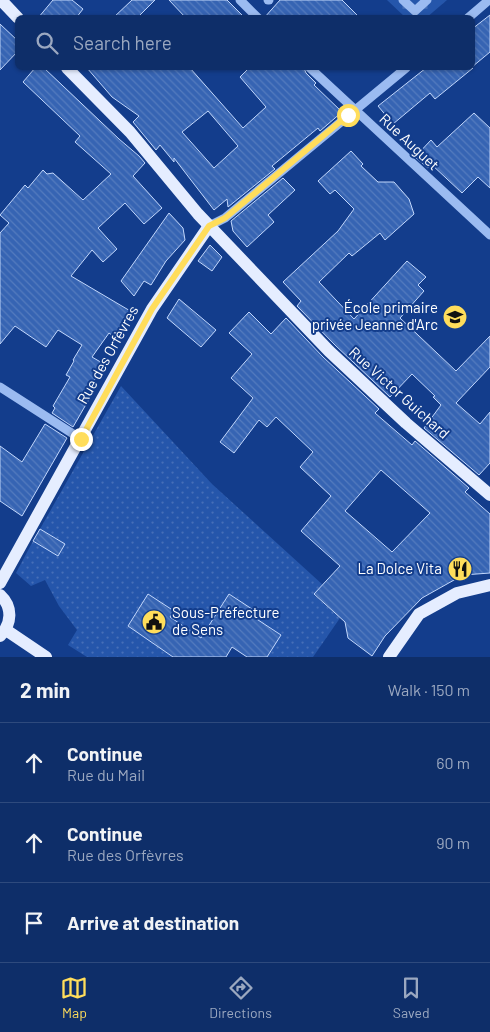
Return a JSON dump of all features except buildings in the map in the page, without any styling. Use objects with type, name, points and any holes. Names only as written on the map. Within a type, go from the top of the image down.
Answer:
[{"type":"main road","points":[[1,0],[15,15]]},
{"type":"main road","name":"Rue Victor Guichard","points":[[69,70],[130,132],[209,226],[329,351],[406,423],[490,495]]},
{"type":"main road","name":"Rue des Orfèvres","points":[[0,583],[152,309],[209,226]]},
{"type":"main road","points":[[389,657],[419,614],[457,593],[490,585]]},
{"type":"main road","points":[[0,595],[8,604],[10,613],[3,633],[46,657]]},
{"type":"street","points":[[240,0],[255,15]]},
{"type":"street","points":[[403,0],[415,11],[427,0]]},
{"type":"street","points":[[472,15],[489,0]]},
{"type":"street","name":"Rue Auguet","points":[[312,70],[490,235]]},
{"type":"street","points":[[209,226],[225,218],[404,70]]},
{"type":"street","points":[[0,387],[81,439]]},
{"type":"green space","points":[[387,0],[447,0],[430,15],[403,15]]},
{"type":"green space","points":[[121,386],[212,484],[323,585],[314,595],[340,618],[313,657],[267,657],[242,633],[255,611],[229,595],[201,638],[170,617],[173,610],[148,595],[128,626],[173,657],[87,657],[68,645],[77,630],[59,606],[45,580],[31,586],[16,573],[33,541],[58,556],[65,544],[40,529]]},
{"type":"place","name":"École primaire privée Jeanne d'Arc","points":[[455,317]]},
{"type":"place","name":"La Dolce Vita","points":[[460,569]]},
{"type":"place","name":"Sous-Préfecture de Sens","points":[[154,622]]},
{"type":"route","points":[[81,439],[152,309],[209,226],[225,218],[348,115]]}]
